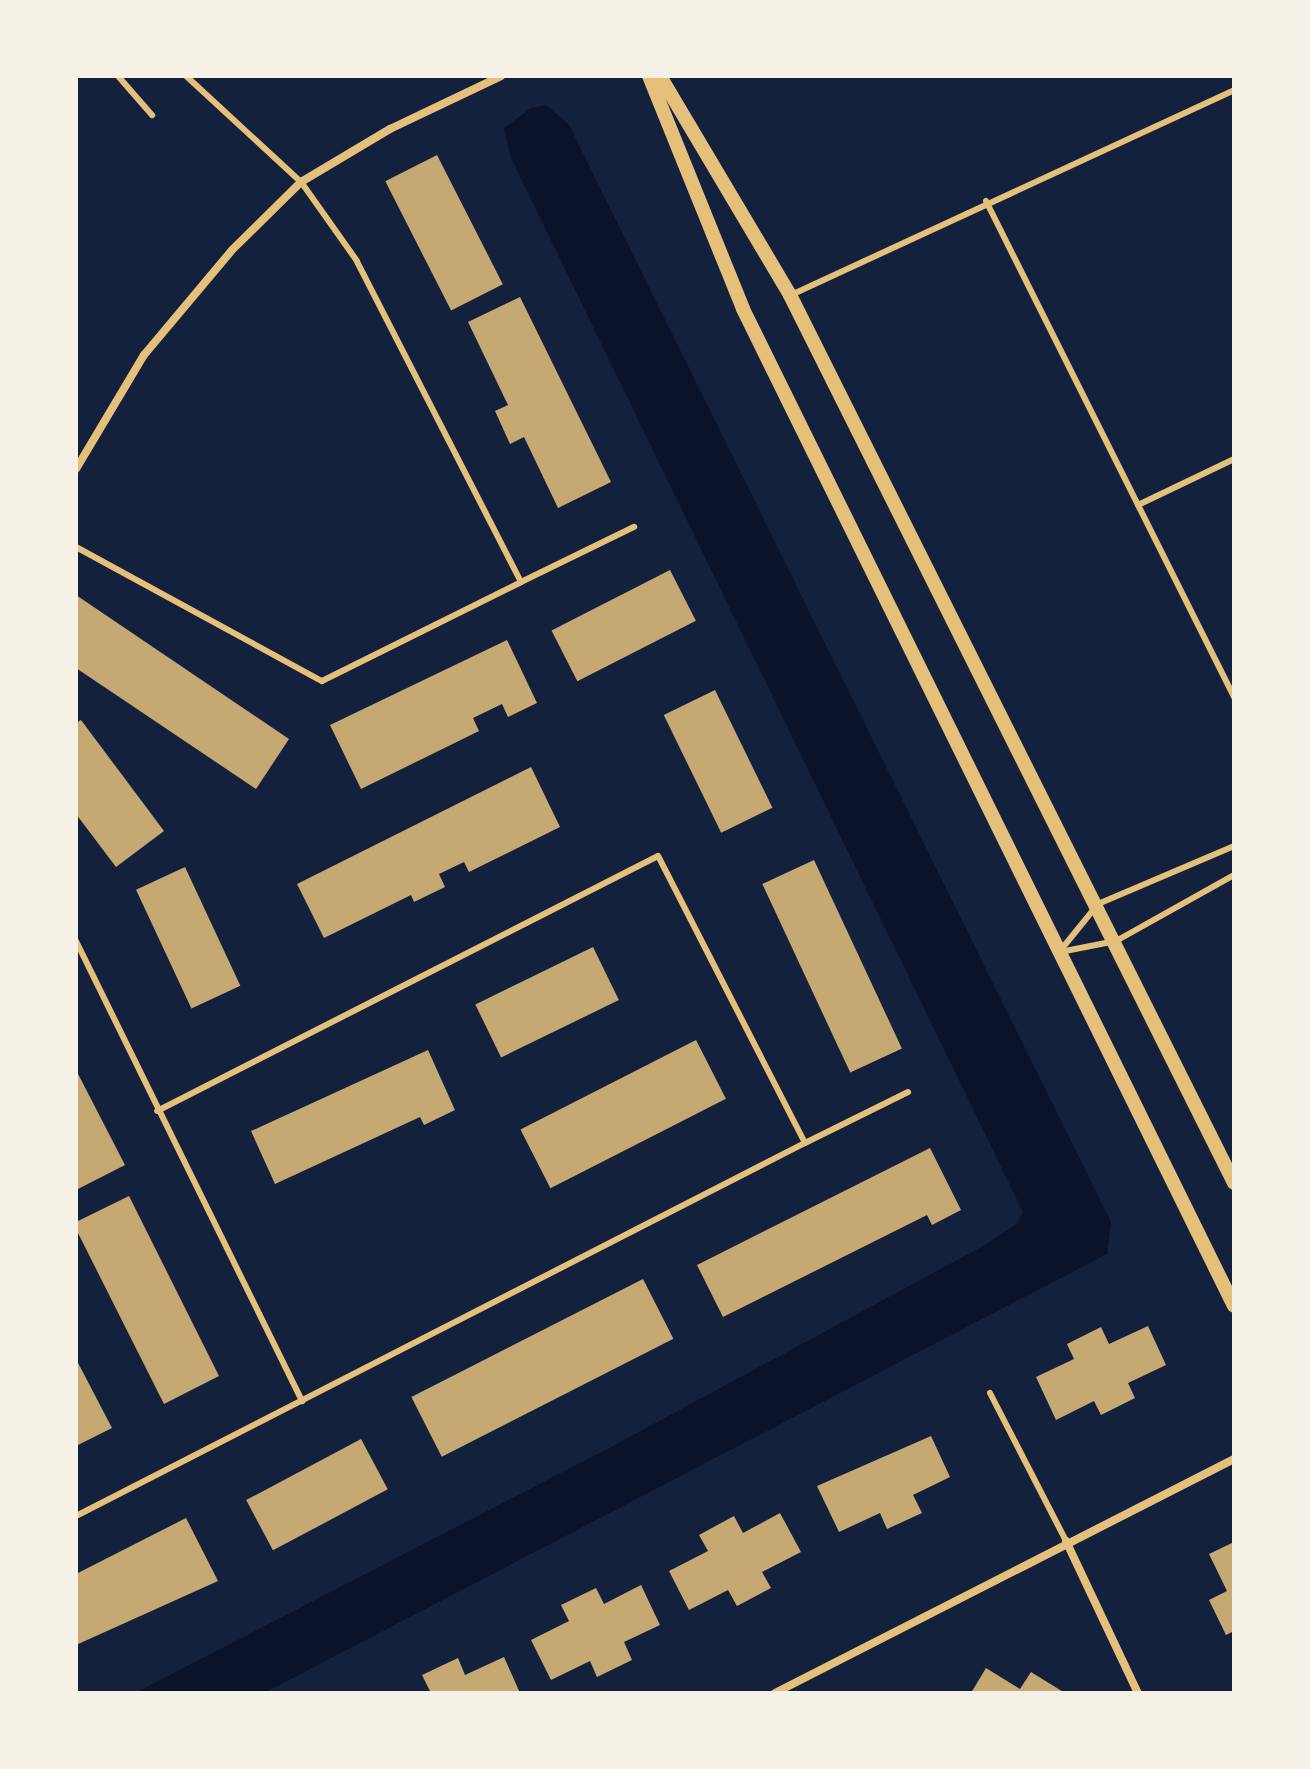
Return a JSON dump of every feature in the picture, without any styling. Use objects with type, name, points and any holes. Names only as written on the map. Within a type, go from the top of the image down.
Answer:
[{"type":"street","points":[[76,469],[144,355],[232,250],[301,182],[390,129],[501,76]]},
{"type":"street","points":[[649,76],[743,309],[1234,1306]]},
{"type":"street","points":[[660,76],[790,295],[1098,904],[1234,1183]]},
{"type":"street","points":[[775,1693],[1066,1541],[1234,1459]]},
{"type":"street","points":[[1066,1541],[1138,1693]]},
{"type":"lane","points":[[118,76],[152,115]]},
{"type":"lane","points":[[186,76],[301,182],[357,261],[521,582]]},
{"type":"lane","points":[[790,295],[986,201],[1039,182],[1234,90]]},
{"type":"lane","points":[[986,201],[1234,697]]},
{"type":"lane","points":[[1138,505],[1234,459]]},
{"type":"lane","points":[[76,547],[322,681],[634,527]]},
{"type":"lane","points":[[1060,952],[1098,904],[1234,846]]},
{"type":"lane","points":[[157,1111],[658,856],[805,1143]]},
{"type":"lane","points":[[1060,952],[1116,941],[1234,875]]},
{"type":"lane","points":[[76,941],[302,1401]]},
{"type":"lane","points":[[76,1516],[908,1092]]},
{"type":"lane","points":[[990,1393],[1066,1541]]},
{"type":"water","points":[[546,105],[569,125],[1111,1222],[1107,1254],[264,1693],[135,1693],[611,1447],[983,1246],[1017,1224],[1023,1212],[510,156],[504,128],[531,108]]},
{"type":"building","points":[[437,155],[503,284],[451,311],[385,181]]},
{"type":"building","points":[[520,297],[611,482],[558,508],[524,437],[510,444],[495,411],[508,405],[468,322]]},
{"type":"building","points":[[670,570],[696,621],[577,681],[551,630]]},
{"type":"building","points":[[76,595],[289,739],[256,789],[76,668]]},
{"type":"building","points":[[507,640],[537,703],[508,717],[502,704],[473,718],[479,731],[361,789],[330,725]]},
{"type":"building","points":[[715,690],[772,808],[721,833],[664,715]]},
{"type":"building","points":[[81,720],[164,831],[116,867],[76,814],[76,723]]},
{"type":"building","points":[[531,767],[560,827],[469,872],[464,862],[439,874],[445,887],[414,902],[411,895],[324,938],[297,884]]},
{"type":"building","points":[[814,860],[902,1049],[850,1073],[762,884]]},
{"type":"building","points":[[185,867],[240,986],[191,1009],[136,890]]},
{"type":"building","points":[[593,947],[619,1000],[501,1057],[475,1004]]},
{"type":"building","points":[[696,1040],[726,1099],[550,1188],[520,1129]]},
{"type":"building","points":[[428,1050],[455,1110],[424,1125],[420,1117],[275,1184],[251,1131]]},
{"type":"building","points":[[76,1070],[125,1165],[76,1190]]},
{"type":"building","points":[[930,1148],[961,1210],[932,1225],[927,1215],[723,1317],[697,1265]]},
{"type":"building","points":[[129,1196],[219,1376],[164,1404],[76,1229],[76,1222]]},
{"type":"building","points":[[643,1279],[673,1339],[442,1457],[411,1397]]},
{"type":"building","points":[[1148,1326],[1166,1365],[1128,1383],[1135,1398],[1101,1415],[1094,1401],[1056,1420],[1036,1377],[1074,1359],[1067,1344],[1101,1327],[1109,1344]]},
{"type":"building","points":[[76,1359],[112,1428],[76,1446]]},
{"type":"building","points":[[931,1436],[950,1477],[913,1495],[922,1513],[887,1529],[880,1513],[839,1532],[817,1486]]},
{"type":"building","points":[[361,1439],[388,1489],[273,1550],[246,1500]]},
{"type":"building","points":[[780,1513],[801,1552],[762,1572],[771,1588],[737,1606],[728,1590],[689,1610],[669,1571],[708,1551],[699,1535],[734,1516],[743,1533]]},
{"type":"building","points":[[186,1518],[218,1581],[76,1645],[76,1574]]},
{"type":"building","points":[[1234,1542],[1234,1631],[1226,1635],[1209,1600],[1227,1591],[1209,1554]]},
{"type":"building","points":[[641,1585],[660,1625],[624,1642],[632,1660],[597,1677],[590,1661],[551,1680],[531,1640],[569,1621],[561,1605],[596,1588],[604,1604]]},
{"type":"building","points":[[504,1657],[520,1693],[431,1693],[422,1675],[458,1658],[465,1675]]},
{"type":"building","points":[[986,1668],[1020,1689],[1031,1672],[1065,1693],[971,1693]]}]
